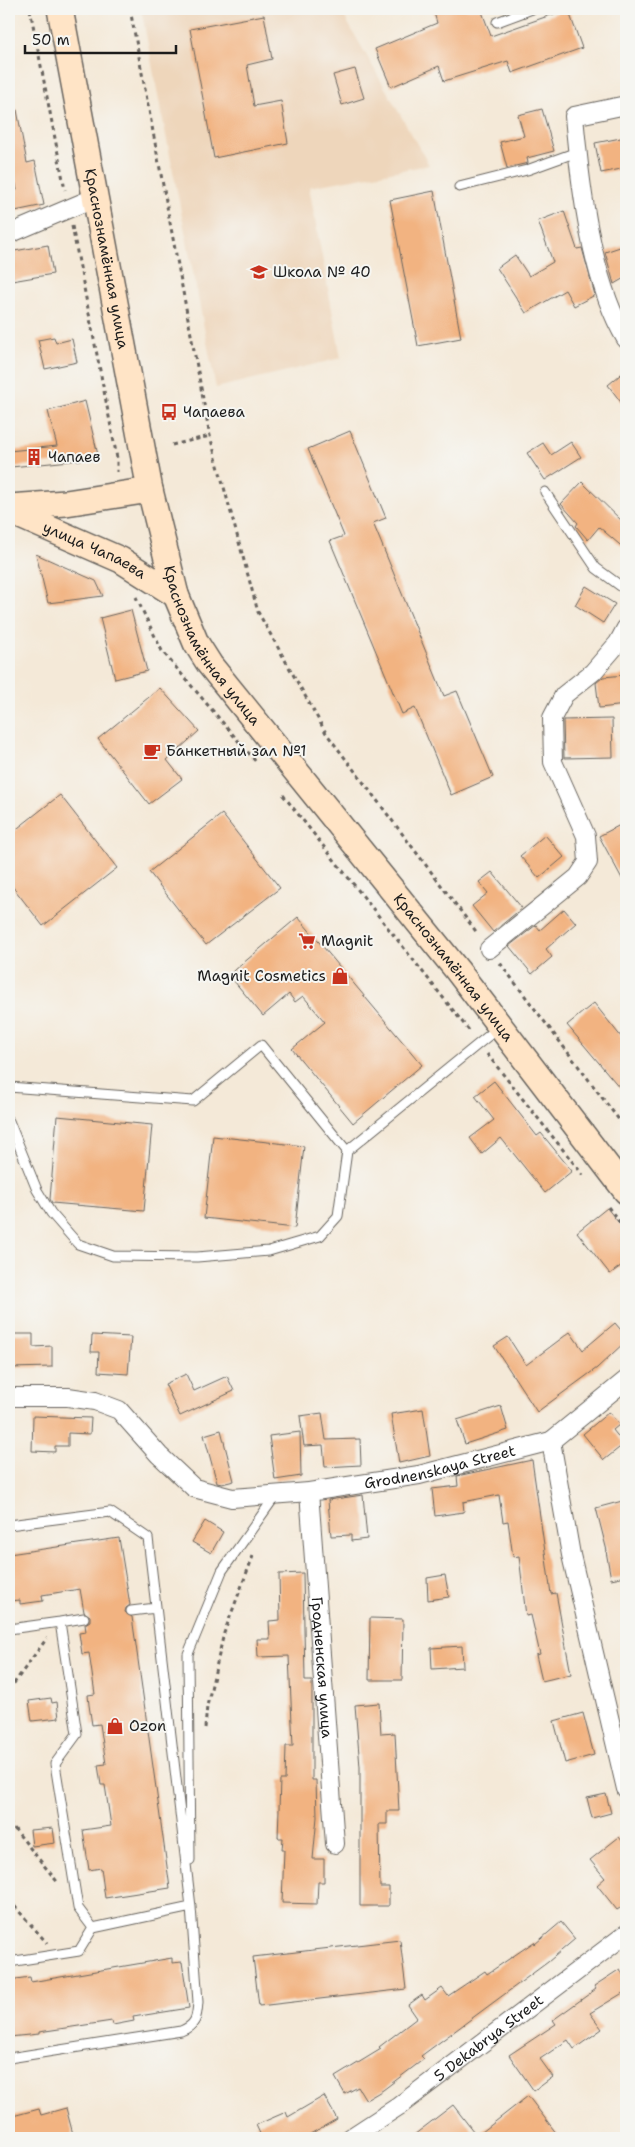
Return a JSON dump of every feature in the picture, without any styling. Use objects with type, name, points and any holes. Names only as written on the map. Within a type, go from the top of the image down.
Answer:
[{"type":"street","name":"Краснознамённая улица","points":[[60,9],[150,490],[176,595],[196,643],[210,665],[457,970],[626,1191]]},
{"type":"street","points":[[626,105],[574,116],[577,152],[589,228],[600,275],[616,322],[626,339]]},
{"type":"street","points":[[9,234],[96,197]]},
{"type":"street","name":"улица Чапаева","points":[[9,507],[66,503],[150,490]]},
{"type":"street","name":"улица Чапаева","points":[[9,511],[120,560],[176,595]]},
{"type":"street","points":[[489,949],[572,883],[588,862],[586,836],[553,762],[552,718],[564,695],[593,672],[618,643],[626,628]]},
{"type":"street","points":[[626,1380],[551,1441],[571,1555],[626,1788]]},
{"type":"street","name":"Grodnenskaya Street","points":[[9,1397],[68,1397],[95,1401],[119,1410],[159,1455],[194,1488],[232,1498],[309,1492],[419,1475],[551,1441]]},
{"type":"street","name":"Гродненская улица","points":[[309,1492],[336,1844]]},
{"type":"street","name":"5 Dekabrya Street","points":[[350,2138],[399,2106],[626,1934]]},
{"type":"lane","points":[[498,22],[532,9]]},
{"type":"lane","points":[[460,187],[527,170],[577,152]]},
{"type":"lane","points":[[545,492],[596,568],[626,590]]},
{"type":"lane","points":[[9,1121],[37,1190],[50,1212],[78,1244],[113,1256],[197,1257],[269,1251],[320,1236],[338,1216],[347,1151],[500,1026]]},
{"type":"lane","points":[[9,1087],[193,1101],[261,1045],[347,1151]]},
{"type":"lane","points":[[191,1907],[188,1654],[222,1571],[276,1495]]},
{"type":"lane","points":[[9,1525],[110,1512],[148,1538],[191,1907],[198,2017],[192,2027],[181,2032],[9,2058]]},
{"type":"lane","points":[[131,1611],[156,1608]]},
{"type":"lane","points":[[9,1629],[84,1618]]},
{"type":"lane","points":[[60,1622],[77,1734],[55,1764],[78,1908],[92,1928]]},
{"type":"lane","points":[[9,1962],[79,1950],[92,1928],[191,1907]]},
{"type":"path","points":[[30,9],[117,458]]},
{"type":"path","points":[[130,9],[210,436],[258,612],[326,734],[626,1130]]},
{"type":"path","points":[[172,445],[210,436]]},
{"type":"path","points":[[135,595],[162,651],[259,765]]},
{"type":"path","points":[[278,788],[583,1176]]},
{"type":"path","points":[[602,1199],[626,1230]]},
{"type":"path","points":[[204,1734],[207,1706],[224,1633],[252,1558],[257,1550]]},
{"type":"path","points":[[9,1690],[60,1622]]},
{"type":"path","points":[[9,1822],[78,1908]]},
{"type":"path","points":[[9,1900],[58,1954]]},
{"type":"shaded area","name":"Школа № 40","points":[[141,9],[340,9],[429,165],[309,187],[341,358],[216,388]]},
{"type":"building","points":[[433,9],[481,9],[491,36],[568,9],[582,48],[512,73],[508,61],[444,81],[439,66],[391,87],[375,49],[437,23]]},
{"type":"building","points":[[264,15],[272,59],[247,65],[254,106],[281,101],[288,143],[214,158],[190,29]]},
{"type":"building","points":[[355,69],[364,98],[342,105],[333,75]]},
{"type":"building","points":[[542,109],[554,151],[527,158],[528,163],[507,168],[500,142],[524,136],[518,115]]},
{"type":"building","points":[[17,110],[27,163],[35,161],[44,205],[15,211],[12,193],[17,190],[9,151],[9,111]]},
{"type":"building","points":[[626,137],[626,168],[601,173],[595,143]]},
{"type":"building","points":[[434,191],[461,338],[418,346],[390,200]]},
{"type":"building","points":[[564,211],[577,249],[582,248],[595,295],[574,306],[565,290],[526,313],[497,268],[515,255],[529,276],[553,262],[538,221]]},
{"type":"building","points":[[48,245],[53,274],[12,281],[9,252]]},
{"type":"building","points":[[626,245],[626,277],[614,284],[605,252]]},
{"type":"building","points":[[54,337],[56,343],[72,339],[77,362],[45,369],[38,340]]},
{"type":"building","points":[[626,370],[626,409],[608,385]]},
{"type":"building","points":[[85,401],[98,455],[80,460],[11,467],[9,451],[57,446],[48,411]]},
{"type":"building","points":[[350,431],[386,518],[373,523],[444,696],[457,691],[493,777],[451,795],[415,708],[402,714],[330,541],[344,536],[308,449]]},
{"type":"building","points":[[571,442],[581,457],[545,480],[527,453],[543,443],[551,455]]},
{"type":"building","points":[[582,482],[626,525],[626,550],[599,527],[588,540],[576,526],[578,523],[561,504]]},
{"type":"building","points":[[36,554],[96,581],[103,596],[48,603]]},
{"type":"building","points":[[586,586],[615,604],[603,623],[575,605]]},
{"type":"building","points":[[131,610],[147,671],[115,679],[100,618]]},
{"type":"building","points":[[625,675],[626,705],[599,708],[596,683],[603,677]]},
{"type":"building","points":[[160,688],[199,731],[167,760],[182,779],[149,804],[98,739]]},
{"type":"building","points":[[612,719],[613,757],[564,758],[563,720]]},
{"type":"building","points":[[60,795],[117,868],[43,926],[9,882],[9,835]]},
{"type":"building","points":[[222,814],[280,888],[206,945],[149,872]]},
{"type":"building","points":[[626,822],[626,886],[599,836]]},
{"type":"building","points":[[545,835],[564,857],[539,878],[520,856]]},
{"type":"building","points":[[492,872],[522,908],[493,932],[472,906],[488,893],[479,882]]},
{"type":"building","points":[[564,909],[576,923],[546,949],[552,957],[532,974],[509,946],[536,925],[540,930]]},
{"type":"building","points":[[298,917],[422,1065],[353,1123],[292,1049],[325,1022],[303,996],[295,1002],[289,994],[263,1016],[229,975]]},
{"type":"building","points":[[594,1003],[626,1043],[626,1095],[567,1025]]},
{"type":"building","points":[[494,1081],[537,1136],[541,1133],[572,1171],[545,1193],[501,1138],[482,1154],[470,1138],[494,1120],[475,1096]]},
{"type":"building","points":[[57,1116],[152,1125],[144,1211],[52,1203],[50,1199]]},
{"type":"building","points":[[213,1136],[304,1146],[295,1228],[204,1218]]},
{"type":"building","points":[[607,1208],[626,1232],[626,1262],[610,1274],[577,1232]]},
{"type":"building","points":[[615,1323],[626,1336],[626,1341],[597,1368],[537,1412],[494,1346],[508,1337],[526,1365],[570,1332],[583,1350]]},
{"type":"building","points":[[9,1334],[33,1334],[33,1347],[52,1346],[52,1367],[9,1368]]},
{"type":"building","points":[[92,1335],[131,1337],[128,1374],[98,1372],[99,1352],[91,1352]]},
{"type":"building","points":[[186,1374],[194,1391],[227,1376],[234,1391],[180,1416],[165,1384]]},
{"type":"building","points":[[501,1406],[508,1430],[465,1444],[457,1420]]},
{"type":"building","points":[[423,1409],[430,1456],[399,1463],[391,1414]]},
{"type":"building","points":[[609,1412],[619,1425],[613,1430],[624,1444],[604,1460],[583,1434]]},
{"type":"building","points":[[322,1413],[326,1440],[360,1439],[361,1465],[325,1467],[323,1445],[304,1446],[300,1416]]},
{"type":"building","points":[[33,1416],[91,1418],[90,1434],[68,1433],[68,1446],[55,1446],[55,1452],[32,1451]]},
{"type":"building","points":[[221,1430],[234,1481],[222,1484],[217,1483],[204,1435]]},
{"type":"building","points":[[300,1432],[301,1476],[275,1480],[269,1436]]},
{"type":"building","points":[[532,1460],[551,1594],[556,1593],[571,1674],[542,1681],[536,1655],[540,1654],[531,1615],[526,1616],[519,1556],[513,1557],[508,1521],[503,1522],[499,1495],[463,1502],[464,1512],[435,1516],[432,1489],[458,1486],[457,1476]]},
{"type":"building","points":[[363,1495],[367,1539],[351,1541],[351,1535],[331,1536],[328,1500]]},
{"type":"building","points":[[626,1500],[626,1576],[611,1579],[607,1551],[596,1508]]},
{"type":"building","points":[[205,1521],[223,1532],[211,1553],[192,1542]]},
{"type":"building","points":[[119,1538],[130,1605],[126,1608],[125,1612],[132,1617],[170,1888],[105,1898],[101,1868],[89,1870],[83,1830],[111,1826],[105,1785],[101,1785],[98,1765],[106,1764],[100,1724],[92,1725],[89,1705],[88,1695],[95,1694],[89,1653],[82,1654],[79,1633],[86,1632],[85,1624],[90,1621],[90,1616],[84,1612],[80,1589],[42,1595],[43,1601],[20,1604],[20,1600],[9,1601],[9,1554]]},
{"type":"building","points":[[303,1573],[305,1681],[312,1681],[312,1780],[316,1780],[317,1817],[313,1859],[324,1859],[324,1882],[318,1882],[317,1904],[282,1903],[284,1850],[282,1850],[283,1838],[278,1838],[280,1780],[285,1780],[286,1746],[293,1746],[289,1656],[258,1657],[257,1639],[270,1639],[269,1621],[280,1620],[279,1574]]},
{"type":"building","points":[[445,1575],[449,1597],[428,1600],[427,1578]]},
{"type":"building","points":[[370,1618],[403,1619],[402,1680],[369,1680]]},
{"type":"building","points":[[462,1646],[463,1667],[432,1669],[431,1648]]},
{"type":"building","points":[[51,1698],[52,1703],[57,1702],[59,1718],[32,1721],[29,1701]]},
{"type":"building","points":[[379,1703],[381,1734],[395,1733],[399,1811],[387,1811],[387,1824],[379,1824],[380,1887],[389,1887],[389,1906],[360,1906],[360,1767],[355,1705]]},
{"type":"building","points":[[583,1713],[594,1755],[565,1763],[554,1721]]},
{"type":"building","points":[[606,1794],[611,1813],[592,1818],[587,1798]]},
{"type":"building","points":[[53,1828],[55,1843],[32,1846],[30,1830]]},
{"type":"building","points":[[619,1837],[626,1846],[626,1904],[617,1910],[597,1885],[605,1878],[590,1860]]},
{"type":"building","points":[[561,1922],[575,1939],[548,1962],[421,2056],[424,2059],[383,2090],[366,2100],[358,2087],[345,2094],[335,2077],[381,2049],[379,2047],[417,2018],[408,2005],[422,1995],[425,2000],[442,1988],[448,1996],[485,1971],[487,1974],[534,1942],[535,1944]]},
{"type":"building","points":[[400,1940],[406,1989],[259,2006],[253,1957]]},
{"type":"building","points":[[172,1958],[172,1963],[182,1962],[189,2008],[133,2017],[134,2021],[113,2025],[112,2021],[39,2032],[39,2034],[9,2037],[9,1980],[30,1977],[31,1982]]},
{"type":"building","points":[[620,1969],[626,1980],[626,1991],[590,2013],[602,2029],[574,2049],[568,2040],[540,2059],[553,2077],[534,2091],[509,2055],[556,2024],[553,2020],[596,1989],[594,1986]]},
{"type":"building","points":[[324,2096],[337,2119],[303,2138],[262,2138],[256,2125],[286,2112],[288,2117]]},
{"type":"building","points":[[528,2096],[560,2138],[410,2138],[453,2105],[477,2136]]},
{"type":"building","points":[[66,2108],[74,2138],[9,2138],[9,2117],[39,2109],[41,2115]]},
{"type":"place","name":"Школа № 40","points":[[259,272]]},
{"type":"place","name":"Чапаева","points":[[169,412]]},
{"type":"place","name":"Чапаев","points":[[34,457]]},
{"type":"place","name":"Банкетный зал №1","points":[[152,751]]},
{"type":"place","name":"Magnit","points":[[307,941]]},
{"type":"place","name":"Magnit Cosmetics","points":[[340,976]]},
{"type":"place","name":"Ozon","points":[[115,1726]]}]
